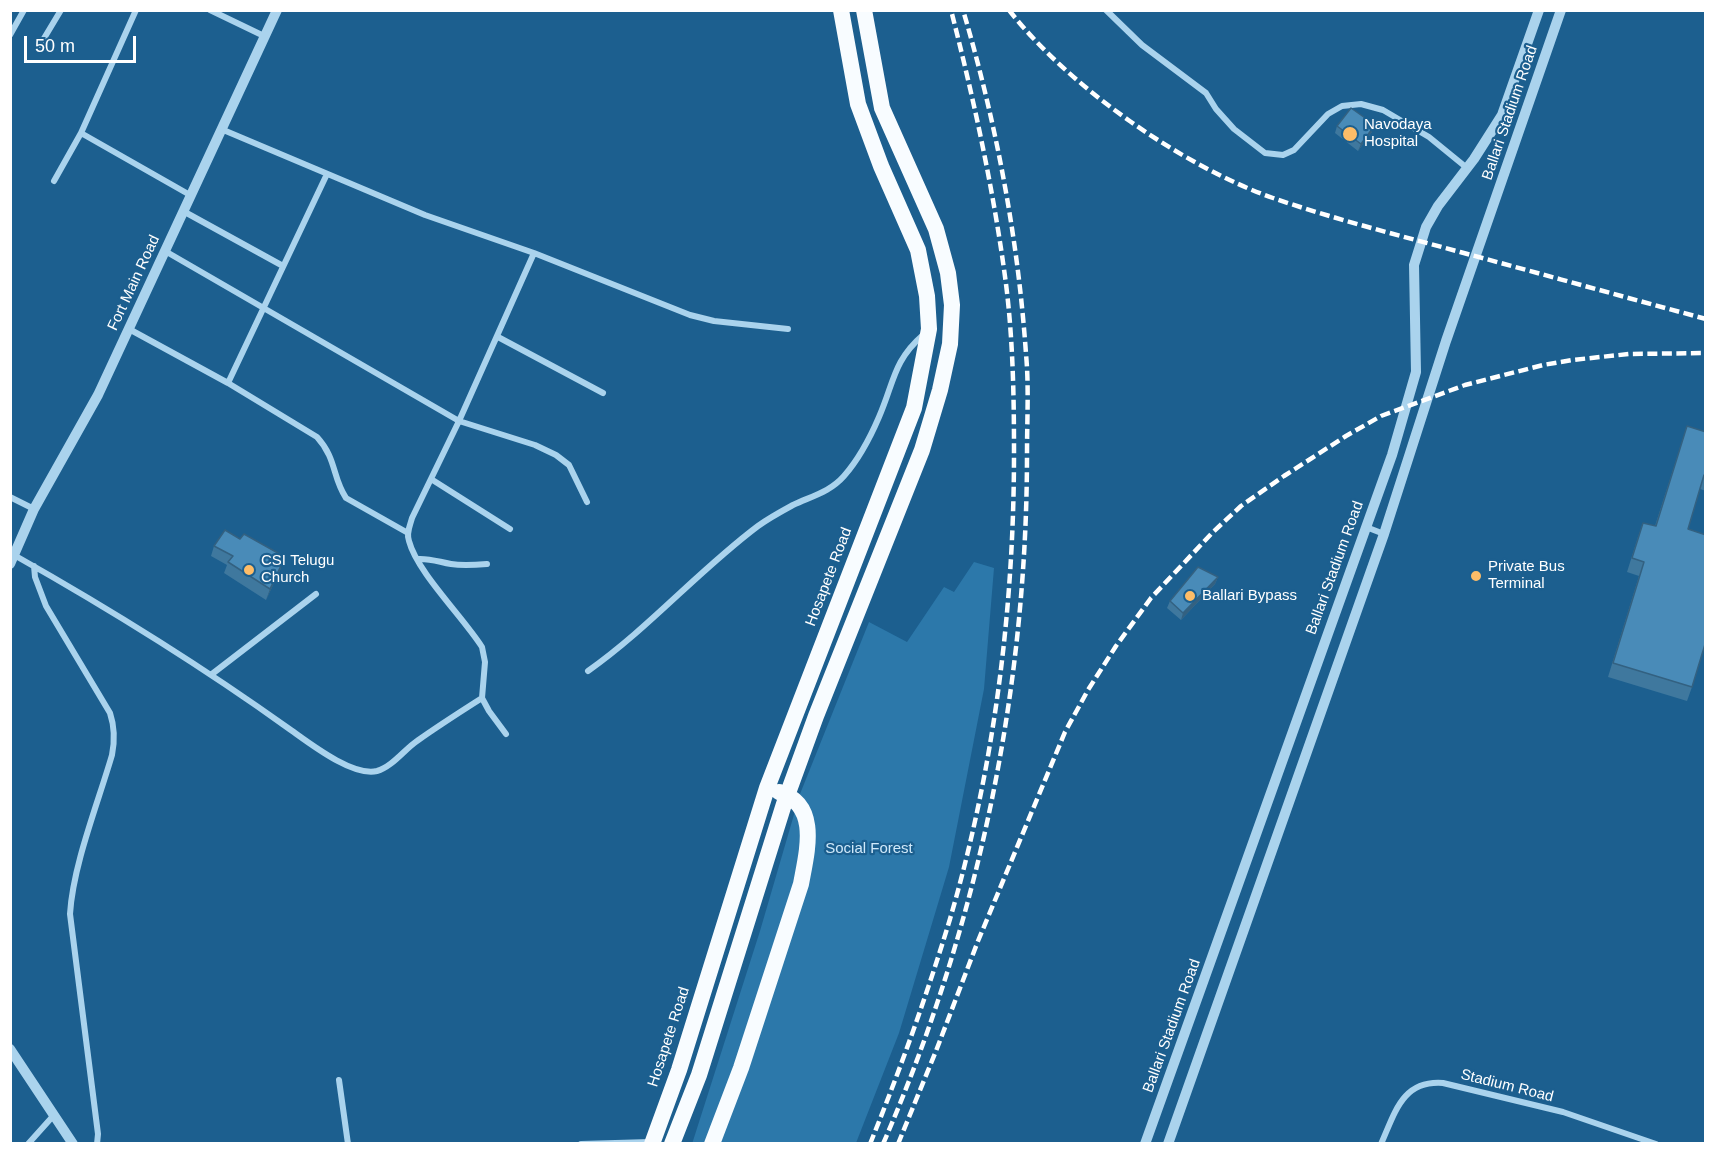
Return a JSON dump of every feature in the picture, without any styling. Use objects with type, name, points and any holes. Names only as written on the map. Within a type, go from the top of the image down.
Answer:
[{"type":"highway","points":[[672,1143],[699,1075],[788,794],[820,705],[908,488],[940,390],[950,344],[952,305],[948,273],[936,229],[882,108],[864,10]]},
{"type":"highway","name":"Hosapete Road","points":[[652,1143],[679,1070],[767,788],[914,408],[929,329],[927,296],[918,250],[881,166],[858,104],[841,15]]},
{"type":"highway","points":[[712,1143],[741,1068],[801,884],[807,835],[802,808],[796,799],[788,794],[767,788]]},
{"type":"street","points":[[10,35],[24,10]]},
{"type":"street","points":[[40,45],[61,10]]},
{"type":"street","points":[[54,181],[81,133],[136,10]]},
{"type":"street","points":[[210,10],[264,36]]},
{"type":"street","name":"Fort Main Road","points":[[12,559],[33,509],[99,394],[277,10]]},
{"type":"street","points":[[1106,10],[1142,45],[1206,93],[1216,110],[1234,129],[1264,153],[1282,155],[1294,150],[1328,114],[1342,106],[1361,104],[1383,110],[1429,137],[1467,168]]},
{"type":"street","name":"Ballari Stadium Road","points":[[1145,1143],[1392,454],[1416,372],[1414,265],[1426,227],[1438,206],[1467,168],[1502,115],[1539,10]]},
{"type":"street","name":"Ballari Stadium Road","points":[[1168,1143],[1384,534],[1446,341],[1561,10]]},
{"type":"street","points":[[221,129],[425,215],[534,253],[690,315],[714,321],[788,329]]},
{"type":"street","points":[[81,133],[190,195]]},
{"type":"street","points":[[228,383],[327,174]]},
{"type":"street","points":[[183,211],[283,266]]},
{"type":"street","points":[[165,251],[459,421],[535,445],[556,455],[569,465],[587,502]]},
{"type":"street","points":[[506,734],[482,698],[485,662],[482,647],[417,559],[409,542],[408,533],[412,518],[498,337],[534,253]]},
{"type":"street","points":[[129,329],[228,383],[317,437],[327,448],[334,464],[340,490],[346,498],[408,533]]},
{"type":"street","points":[[588,670],[643,628],[760,524],[794,505],[827,491],[843,478],[859,457],[879,418],[899,363],[908,348],[929,329]]},
{"type":"street","points":[[498,337],[603,393]]},
{"type":"street","points":[[430,479],[510,529]]},
{"type":"street","points":[[10,497],[33,509]]},
{"type":"street","points":[[1366,527],[1384,534]]},
{"type":"street","points":[[417,559],[429,558],[450,564],[487,564]]},
{"type":"street","points":[[12,559],[34,566],[212,674],[314,746],[349,766],[365,771],[377,771],[416,741],[482,698]]},
{"type":"street","points":[[34,566],[35,577],[46,606],[110,713],[115,727],[112,755],[77,870],[70,914],[98,1134],[97,1143]]},
{"type":"street","points":[[212,674],[316,594]]},
{"type":"street","points":[[10,1049],[73,1143]]},
{"type":"street","points":[[339,1080],[348,1143]]},
{"type":"street","name":"Stadium Road","points":[[1381,1143],[1403,1098],[1421,1085],[1433,1082],[1563,1112],[1656,1143]]},
{"type":"street","points":[[28,1143],[54,1114]]},
{"type":"street","points":[[581,1143],[652,1143]]},
{"type":"green space","name":"Social Forest","points":[[974,562],[994,568],[984,689],[949,867],[899,1033],[856,1143],[692,1144],[760,931],[800,794],[869,622],[907,642],[944,587],[954,592]]},
{"type":"building","points":[[1351,108],[1375,125],[1361,144],[1337,126]]},
{"type":"building","points":[[1687,426],[1706,432],[1706,475],[1704,475],[1688,529],[1706,535],[1706,641],[1692,687],[1613,663],[1644,562],[1632,558],[1643,523],[1656,526]]},
{"type":"building","points":[[225,530],[240,539],[244,534],[285,557],[270,589],[228,562],[233,556],[214,546]]},
{"type":"building","name":"Ballari Bypass","points":[[1198,567],[1218,577],[1183,613],[1170,601]]},
{"type":"railway","points":[[870,1144],[922,1004],[950,919],[979,805],[999,688],[1010,571],[1014,432],[1013,368],[1008,305],[989,181],[951,10]]},
{"type":"railway","points":[[883,1144],[946,977],[991,806],[1018,630],[1025,542],[1027,378],[1017,267],[995,137],[963,10]]},
{"type":"railway","points":[[1009,10],[1062,67],[1094,94],[1165,144],[1238,184],[1273,198],[1343,220],[1706,319]]},
{"type":"railway","points":[[898,1144],[978,941],[1065,732],[1116,646],[1151,598],[1213,532],[1241,506],[1346,436],[1381,416],[1465,385],[1572,360],[1629,354],[1706,353]]},
{"type":"place","name":"Navodaya Hospital","points":[[1350,134]]},
{"type":"place","name":"CSI Telugu Church","points":[[249,570]]},
{"type":"place","name":"Private Bus Terminal","points":[[1476,576]]},
{"type":"place","name":"Ballari Bypass","points":[[1190,596]]}]
